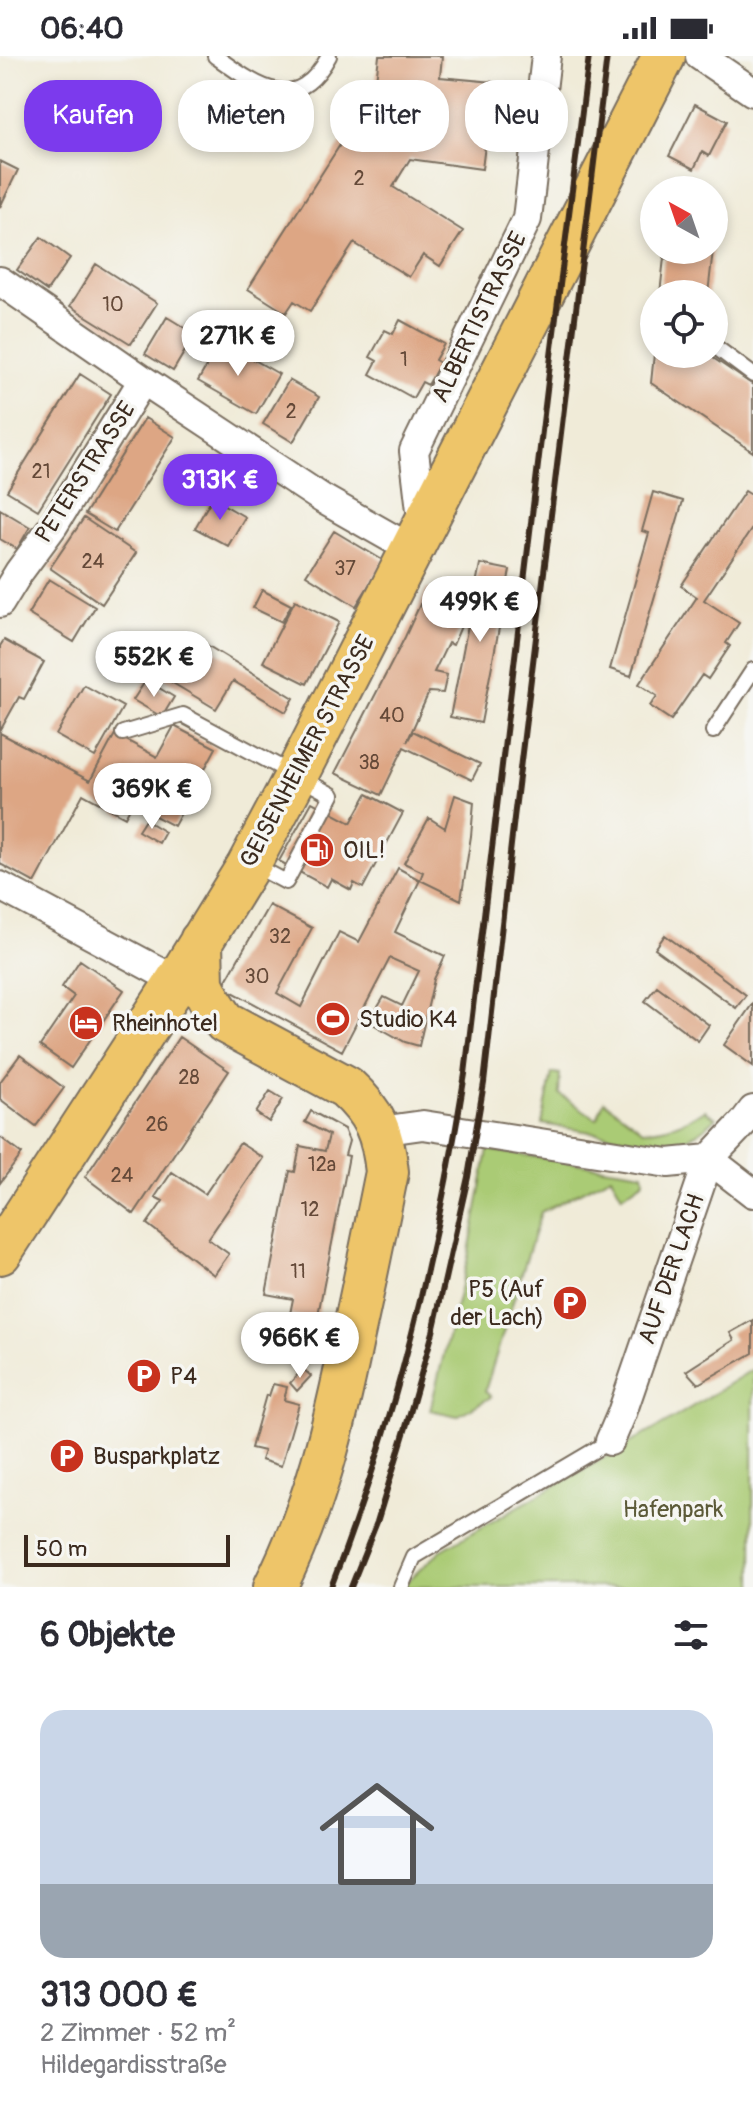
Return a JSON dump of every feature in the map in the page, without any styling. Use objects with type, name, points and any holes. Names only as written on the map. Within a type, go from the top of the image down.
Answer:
[{"type":"main road","name":"GEISENHEIMER STRASSE","points":[[0,1253],[177,981],[249,863],[664,56]]},
{"type":"main road","points":[[201,941],[202,984],[225,1022]]},
{"type":"main road","points":[[134,1046],[168,1021],[186,1016],[225,1022],[346,1087],[372,1114],[380,1131],[387,1172],[342,1389],[313,1499],[275,1587]]},
{"type":"street","name":"ALBERTISTRASSE","points":[[417,538],[414,451],[527,219],[546,56]]},
{"type":"street","points":[[700,56],[753,92]]},
{"type":"street","points":[[0,281],[323,499],[417,538]]},
{"type":"street","name":"PETERSTRASSE","points":[[0,603],[53,526],[143,380]]},
{"type":"street","points":[[0,886],[177,981]]},
{"type":"street","name":"AUF DER LACH","points":[[610,1441],[709,1159],[753,1110]]},
{"type":"street","points":[[380,1131],[423,1125],[668,1163],[709,1159],[753,1193]]},
{"type":"lane","points":[[215,56],[259,85],[270,90],[288,91],[306,84],[320,71],[329,56]]},
{"type":"lane","points":[[728,356],[753,375]]},
{"type":"lane","points":[[713,731],[753,670]]},
{"type":"lane","points":[[123,733],[183,715],[296,776]]},
{"type":"lane","points":[[401,1587],[414,1557],[610,1441]]},
{"type":"green space","points":[[552,1073],[560,1074],[559,1094],[597,1119],[604,1101],[643,1130],[660,1129],[705,1110],[716,1118],[692,1136],[662,1144],[542,1124]]},
{"type":"green space","points":[[488,1150],[643,1173],[644,1181],[622,1196],[611,1176],[541,1212],[485,1391],[491,1397],[457,1416],[430,1410],[468,1257]]},
{"type":"green space","name":"Hafenpark","points":[[753,1369],[753,1587],[401,1587],[440,1551],[669,1421]]},
{"type":"building","points":[[379,56],[442,56],[440,77],[472,80],[465,80],[465,152],[484,152],[482,169],[410,159],[393,187],[463,231],[440,266],[423,255],[409,277],[354,243],[310,311],[294,301],[286,313],[248,289],[335,152],[449,152],[449,80],[376,80]]},
{"type":"building","points":[[695,104],[727,121],[709,156],[702,152],[694,169],[669,156]]},
{"type":"building","points":[[0,161],[18,170],[0,207]]},
{"type":"building","points":[[41,237],[70,258],[47,291],[17,270]]},
{"type":"building","points":[[96,264],[157,303],[131,344],[70,306]]},
{"type":"building","points":[[663,264],[711,264],[710,280],[662,280]]},
{"type":"building","points":[[167,317],[195,334],[173,371],[145,354]]},
{"type":"building","points":[[400,320],[444,344],[435,360],[440,363],[428,385],[422,382],[413,398],[370,374],[377,361],[370,357],[385,330],[393,334]]},
{"type":"building","points":[[221,341],[279,374],[256,414],[198,381]]},
{"type":"building","points":[[653,368],[728,368],[753,385],[753,452],[651,383]]},
{"type":"building","points":[[80,374],[111,394],[38,510],[7,491]]},
{"type":"building","points":[[289,380],[319,397],[293,442],[263,424]]},
{"type":"building","points":[[145,418],[175,437],[115,532],[85,514]]},
{"type":"building","points":[[745,491],[753,496],[753,527],[704,600],[739,623],[726,643],[730,646],[708,679],[702,675],[671,720],[650,706],[657,696],[639,684],[697,597],[681,586]]},
{"type":"building","points":[[653,492],[683,501],[631,676],[610,669],[649,533],[642,531]]},
{"type":"building","points":[[212,498],[245,517],[228,546],[195,528]]},
{"type":"building","points":[[0,509],[30,527],[17,549],[0,539]]},
{"type":"building","points":[[84,518],[136,553],[102,604],[50,568]]},
{"type":"building","points":[[334,531],[384,561],[356,606],[306,575]]},
{"type":"building","points":[[480,564],[510,570],[481,723],[450,717]]},
{"type":"building","points":[[49,579],[95,607],[74,642],[28,614]]},
{"type":"building","points":[[427,589],[465,605],[458,622],[462,624],[453,645],[448,643],[434,672],[447,675],[443,693],[429,692],[407,742],[413,731],[480,764],[472,780],[404,747],[381,795],[335,773]]},
{"type":"building","points":[[262,590],[291,605],[282,622],[253,608]]},
{"type":"building","points":[[295,600],[339,622],[307,684],[263,662]]},
{"type":"building","points":[[187,633],[294,698],[286,712],[233,681],[216,709],[161,676]]},
{"type":"building","points":[[4,640],[44,662],[24,699],[19,697],[0,731],[0,646]]},
{"type":"building","points":[[146,680],[174,697],[162,717],[133,700]]},
{"type":"building","points":[[84,685],[123,707],[95,757],[56,735]]},
{"type":"building","points":[[174,726],[216,748],[174,826],[132,804],[125,817],[83,794],[35,883],[0,864],[0,733],[90,781],[115,734],[157,757]]},
{"type":"building","points":[[367,794],[403,813],[363,888],[354,883],[351,890],[331,879],[327,887],[279,861],[312,802],[351,823]]},
{"type":"building","points":[[455,795],[474,802],[461,900],[420,880],[423,872],[404,863],[429,818],[445,828]]},
{"type":"building","points":[[145,820],[165,832],[159,843],[138,831]]},
{"type":"building","points":[[398,868],[420,880],[395,932],[445,956],[434,979],[419,1046],[405,1042],[369,1022],[384,997],[402,1006],[419,971],[390,958],[342,1051],[227,989],[224,984],[269,905],[312,928],[277,993],[301,1007],[339,932],[359,942]]},
{"type":"building","points":[[665,935],[746,995],[736,1008],[655,949]]},
{"type":"building","points":[[80,960],[124,990],[71,1068],[40,1046],[74,996],[62,987]]},
{"type":"building","points":[[657,986],[709,1025],[698,1041],[645,1001]]},
{"type":"building","points":[[753,1003],[753,1066],[724,1045]]},
{"type":"building","points":[[179,1037],[229,1071],[134,1214],[85,1177]]},
{"type":"building","points":[[20,1055],[64,1088],[36,1126],[0,1099],[0,1082]]},
{"type":"building","points":[[270,1091],[283,1099],[269,1122],[256,1113]]},
{"type":"building","points":[[311,1111],[344,1129],[349,1141],[345,1155],[349,1156],[317,1320],[290,1314],[293,1299],[266,1294],[290,1171],[295,1172],[300,1146],[325,1151],[329,1135],[305,1122]]},
{"type":"building","points":[[0,1137],[22,1154],[0,1183]]},
{"type":"building","points":[[240,1143],[263,1158],[208,1239],[229,1254],[214,1275],[147,1224],[163,1201],[155,1197],[172,1172],[205,1194]]},
{"type":"building","points":[[753,1320],[753,1353],[698,1384],[686,1371],[734,1340],[730,1333]]},
{"type":"building","points":[[303,1369],[311,1376],[297,1391],[290,1383]]},
{"type":"building","points":[[273,1384],[287,1387],[284,1400],[299,1404],[281,1466],[261,1460],[264,1451],[251,1448],[266,1395],[269,1396]]},
{"type":"railway","points":[[331,1587],[395,1398],[427,1270],[454,1140],[465,1074],[589,56]]},
{"type":"railway","points":[[351,1587],[377,1522],[433,1332],[468,1177],[484,1083],[607,56]]},
{"type":"place","name":"OIL!","points":[[317,850]]},
{"type":"place","name":"Studio K4","points":[[333,1019]]},
{"type":"place","name":"Rheinhotel","points":[[86,1023]]},
{"type":"place","name":"P5 (Auf der Lach)","points":[[570,1303]]},
{"type":"place","name":"P4","points":[[144,1376]]},
{"type":"place","name":"Busparkplatz","points":[[67,1456]]}]
